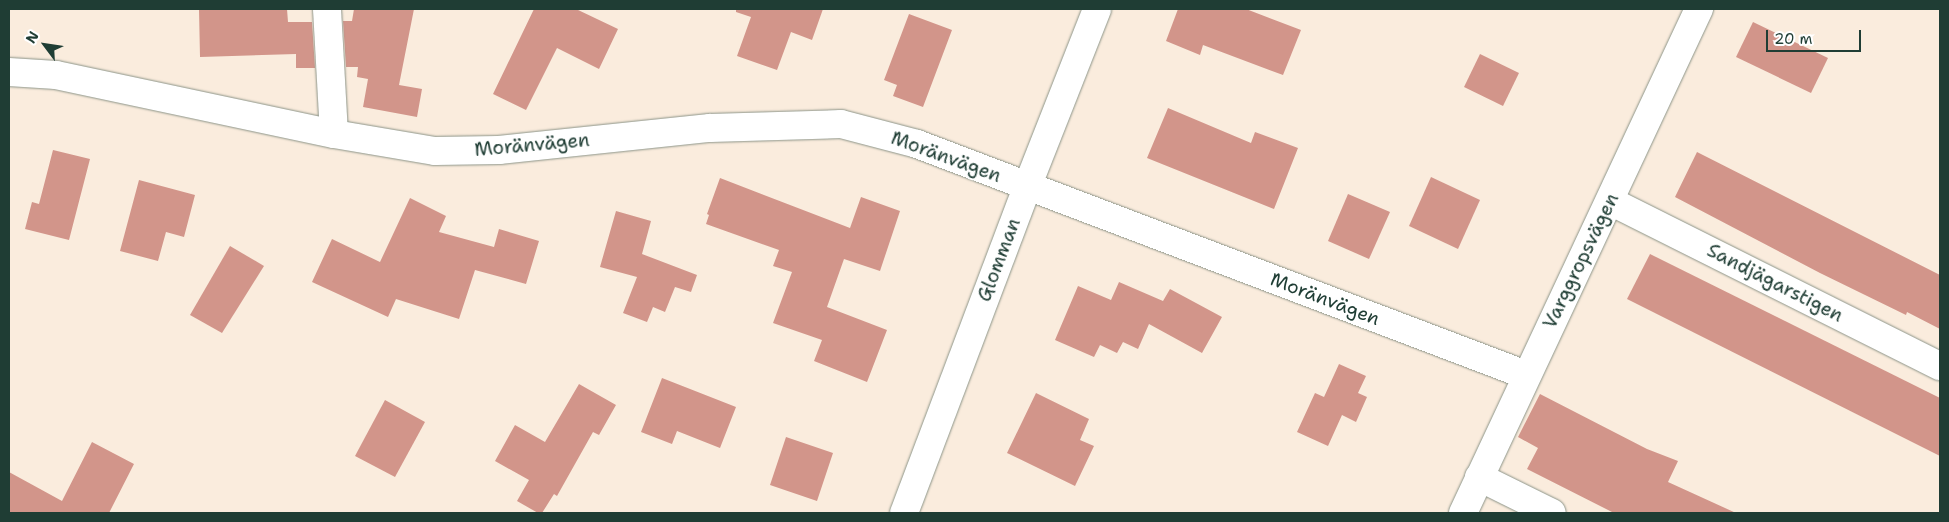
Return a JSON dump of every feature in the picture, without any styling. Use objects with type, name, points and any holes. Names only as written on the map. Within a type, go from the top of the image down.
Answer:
[{"type":"street","points":[[327,9],[334,134]]},
{"type":"street","name":"Glomman","points":[[904,513],[1027,187],[1097,9]]},
{"type":"street","name":"Varggropsvägen","points":[[1463,513],[1699,9]]},
{"type":"street","name":"Moränvägen","points":[[9,72],[56,76],[334,134],[435,151],[499,150],[710,128],[841,124],[917,144],[1526,375]]},
{"type":"street","name":"Sandjägarstigen","points":[[1610,201],[1940,366]]},
{"type":"street","points":[[1479,477],[1552,513]]},
{"type":"building","points":[[199,9],[287,9],[288,22],[312,22],[315,68],[296,68],[296,54],[200,57]]},
{"type":"building","points":[[354,9],[414,9],[399,85],[422,89],[417,117],[363,107],[368,79],[357,77],[358,67],[346,67],[343,21],[352,21]]},
{"type":"building","points":[[534,9],[576,9],[618,29],[599,69],[557,48],[526,110],[493,94]]},
{"type":"building","points":[[736,9],[823,9],[812,40],[791,32],[777,70],[737,56],[751,17],[736,12]]},
{"type":"building","points":[[1178,9],[1246,9],[1301,30],[1283,75],[1203,45],[1200,55],[1166,41]]},
{"type":"building","points":[[909,14],[952,30],[923,107],[893,96],[897,85],[884,80]]},
{"type":"building","points":[[1753,22],[1828,58],[1811,93],[1736,57]]},
{"type":"building","points":[[1480,54],[1519,73],[1503,106],[1464,87]]},
{"type":"building","points":[[1168,108],[1251,143],[1255,132],[1298,148],[1274,209],[1147,158]]},
{"type":"building","points":[[53,150],[90,159],[69,240],[25,229],[32,202],[39,204]]},
{"type":"building","points":[[1697,152],[1940,275],[1940,329],[1907,312],[1906,315],[1820,273],[1675,197]]},
{"type":"building","points":[[1431,177],[1480,200],[1458,249],[1409,226]]},
{"type":"building","points":[[720,178],[850,228],[861,197],[900,211],[880,271],[844,259],[827,307],[887,330],[867,382],[814,361],[822,340],[773,323],[792,272],[773,266],[779,250],[706,224],[709,215],[707,214]]},
{"type":"building","points":[[139,180],[195,195],[184,237],[166,232],[158,261],[120,251]]},
{"type":"building","points":[[1348,194],[1390,212],[1369,259],[1328,241]]},
{"type":"building","points":[[410,198],[446,216],[439,232],[494,247],[499,229],[539,241],[526,284],[475,270],[459,319],[396,299],[388,317],[312,282],[332,239],[380,262]]},
{"type":"building","points":[[616,211],[651,221],[642,254],[697,275],[691,292],[675,287],[665,312],[653,307],[647,322],[623,313],[637,277],[600,267]]},
{"type":"building","points":[[230,246],[264,266],[222,333],[190,315]]},
{"type":"building","points":[[1650,254],[1940,398],[1940,456],[1627,299]]},
{"type":"building","points":[[1119,282],[1163,301],[1170,289],[1222,317],[1202,353],[1149,324],[1138,349],[1123,342],[1117,353],[1100,345],[1094,357],[1055,340],[1078,286],[1111,300]]},
{"type":"building","points":[[1339,364],[1366,376],[1358,393],[1367,397],[1356,422],[1342,415],[1328,446],[1297,432],[1315,393],[1324,397]]},
{"type":"building","points":[[662,378],[736,407],[720,448],[677,431],[672,444],[641,432]]},
{"type":"building","points":[[579,384],[616,405],[599,435],[593,432],[557,496],[554,494],[542,513],[538,513],[517,501],[529,480],[495,461],[515,425],[545,442]]},
{"type":"building","points":[[1036,393],[1089,419],[1080,440],[1094,446],[1075,486],[1007,453]]},
{"type":"building","points":[[1540,394],[1647,449],[1678,461],[1668,482],[1736,513],[1614,513],[1527,469],[1538,448],[1518,437]]},
{"type":"building","points":[[385,400],[425,422],[395,477],[355,456]]},
{"type":"building","points":[[786,437],[833,453],[817,501],[770,485]]},
{"type":"building","points":[[92,442],[134,464],[109,513],[9,513],[9,472],[62,501]]}]
